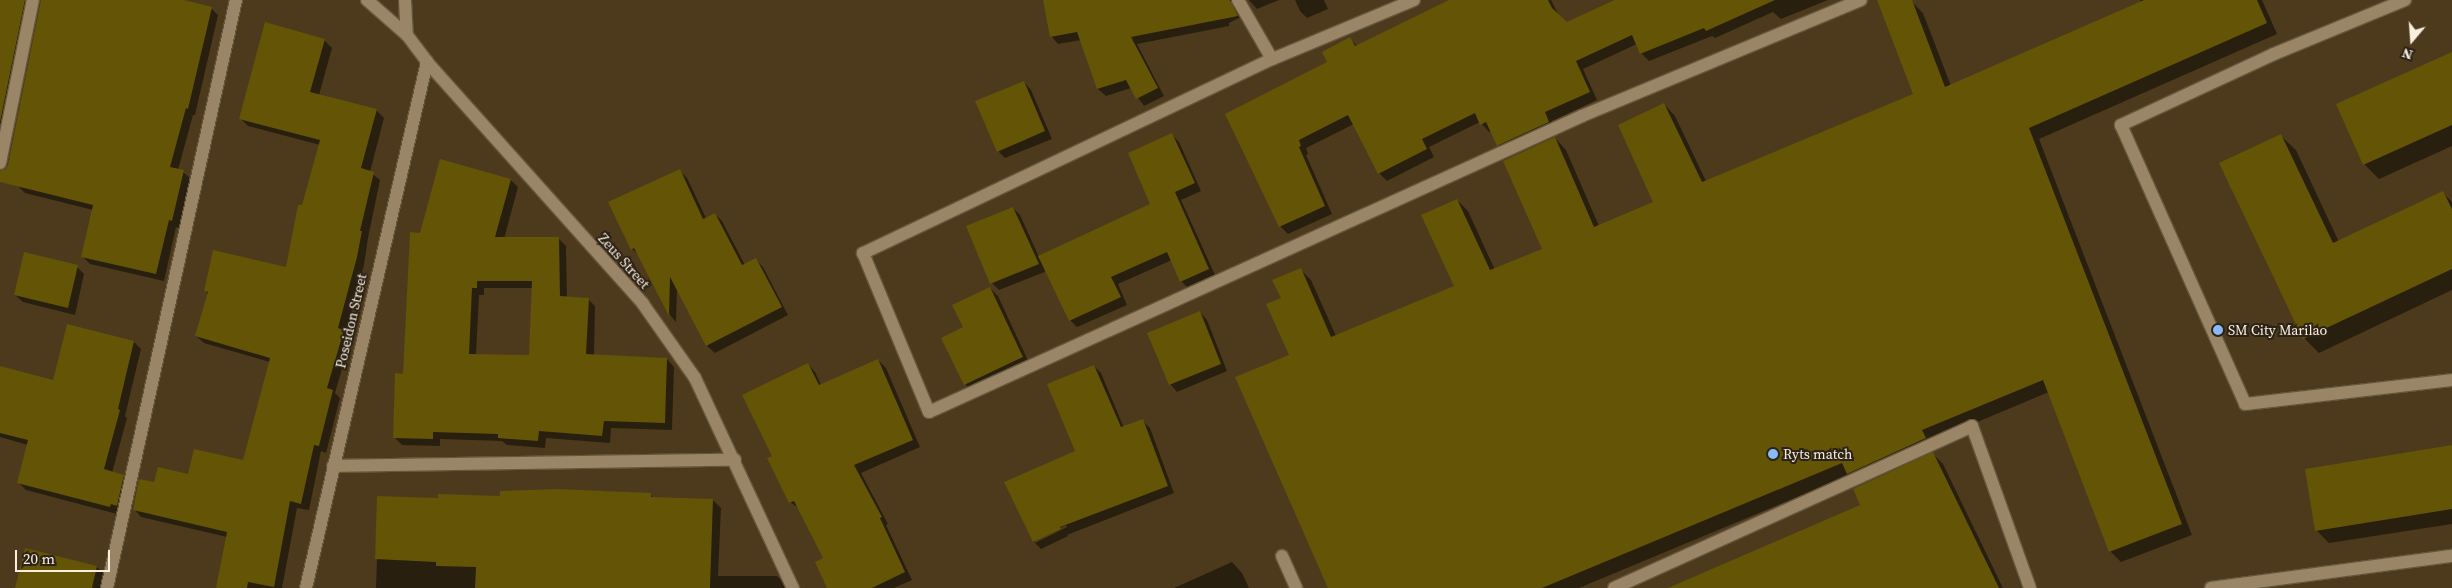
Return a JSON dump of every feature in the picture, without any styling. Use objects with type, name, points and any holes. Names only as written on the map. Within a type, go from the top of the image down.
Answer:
[{"type":"street","points":[[0,163],[33,0]]},
{"type":"street","points":[[107,588],[236,0]]},
{"type":"street","name":"Zeus Street","points":[[367,0],[407,35],[427,62],[643,304],[695,378],[735,460],[793,588]]},
{"type":"street","points":[[405,0],[407,35]]},
{"type":"street","points":[[1238,0],[1272,59]]},
{"type":"street","points":[[1414,0],[1272,59],[863,253],[929,412],[1582,116],[1861,0]]},
{"type":"street","points":[[2405,0],[2274,54],[2121,125],[2246,404],[2452,380]]},
{"type":"street","name":"Poseidon Street","points":[[306,588],[427,62]]},
{"type":"street","points":[[1614,588],[1972,426],[2030,588]]},
{"type":"street","points":[[333,466],[735,460]]},
{"type":"street","points":[[1282,556],[1296,588]]},
{"type":"street","points":[[2211,588],[2452,556]]},
{"type":"building","points":[[0,0],[25,0],[0,122]]},
{"type":"building","points":[[41,0],[184,0],[212,7],[188,109],[186,108],[170,167],[184,170],[172,221],[169,220],[156,274],[81,257],[93,205],[0,182],[0,171],[6,169],[8,165]]},
{"type":"building","points":[[1043,0],[1230,0],[1238,16],[1131,37],[1158,88],[1136,99],[1126,80],[1097,89],[1077,32],[1050,37]]},
{"type":"building","points":[[1449,0],[1548,0],[1552,8],[1567,22],[1614,0],[1775,0],[1706,31],[1704,28],[1640,54],[1632,35],[1576,61],[1590,92],[1545,112],[1549,122],[1497,146],[1486,122],[1480,125],[1475,113],[1422,139],[1427,149],[1378,174],[1348,115],[1299,140],[1301,146],[1299,147],[1325,206],[1279,227],[1225,114],[1327,62],[1322,52],[1350,37],[1355,46]]},
{"type":"building","points":[[1877,0],[1912,0],[1945,87],[2144,0],[2257,0],[2267,23],[2029,128],[2182,524],[2109,552],[2043,380],[1922,430],[1926,438],[1847,474],[1842,463],[1542,588],[1328,588],[1235,377],[1289,355],[1266,304],[1281,298],[1272,280],[1301,268],[1331,337],[1454,286],[1421,215],[1457,199],[1490,270],[1542,249],[1503,161],[1555,137],[1594,227],[1653,202],[1618,125],[1664,103],[1702,182],[1913,94]]},
{"type":"building","points":[[265,22],[325,39],[310,92],[377,109],[361,168],[374,172],[360,231],[362,231],[357,257],[338,328],[344,330],[327,388],[333,390],[319,446],[314,445],[301,504],[290,501],[274,587],[248,582],[247,588],[216,588],[227,532],[133,510],[139,479],[154,482],[158,467],[188,474],[194,449],[243,460],[270,358],[195,336],[208,292],[204,291],[213,250],[286,267],[298,205],[302,205],[320,140],[239,119]]},
{"type":"building","points":[[2452,52],[2452,125],[2363,165],[2336,104]]},
{"type":"building","points":[[1024,81],[1045,131],[997,152],[975,101]]},
{"type":"building","points":[[1172,133],[1195,183],[1175,192],[1209,269],[1180,282],[1167,252],[1111,277],[1121,297],[1069,321],[1038,256],[1150,204],[1128,153]]},
{"type":"building","points":[[2281,134],[2333,243],[2443,191],[2452,209],[2452,269],[2303,339],[2219,163]]},
{"type":"building","points":[[440,159],[511,179],[495,237],[559,237],[560,296],[589,298],[586,354],[667,358],[665,423],[604,421],[602,436],[539,431],[538,441],[498,438],[498,434],[433,432],[433,439],[393,438],[395,373],[403,374],[410,232],[420,233]],"holes":[[[477,281],[532,281],[529,355],[469,354],[472,288],[477,288]]]},
{"type":"building","points":[[680,169],[703,219],[715,213],[742,265],[756,258],[782,307],[706,346],[670,277],[669,316],[634,248],[631,250],[608,202]]},
{"type":"building","points":[[1013,207],[1039,264],[990,284],[966,226]]},
{"type":"building","points":[[24,252],[78,265],[68,308],[14,295]]},
{"type":"building","points":[[990,287],[1023,357],[964,385],[941,338],[963,327],[952,305]]},
{"type":"building","points":[[1200,311],[1221,364],[1169,385],[1147,333]]},
{"type":"building","points":[[67,324],[134,341],[118,409],[120,410],[104,469],[124,475],[117,506],[111,504],[110,507],[17,483],[28,440],[0,433],[0,366],[53,380]]},
{"type":"building","points":[[878,359],[913,440],[854,465],[882,517],[880,518],[905,572],[872,588],[827,588],[815,562],[823,558],[794,501],[789,503],[767,458],[772,456],[742,395],[808,363],[819,385]]},
{"type":"building","points":[[1094,365],[1121,427],[1143,419],[1168,486],[1060,527],[1061,529],[1033,542],[1004,482],[1075,451],[1047,384]]},
{"type":"building","points":[[2452,445],[2452,509],[2315,531],[2305,469]]},
{"type":"building","points":[[1933,452],[1999,588],[1668,588],[1860,505],[1853,489]]},
{"type":"building","points":[[556,489],[651,493],[651,497],[713,499],[710,588],[475,588],[476,567],[436,566],[436,562],[375,559],[377,496],[438,498],[438,494],[500,496],[500,491]]},
{"type":"building","points":[[25,548],[97,566],[92,588],[15,588]]},
{"type":"place","name":"SM City Marilao","points":[[2218,330]]},
{"type":"place","name":"Ryts match","points":[[1773,454]]}]
